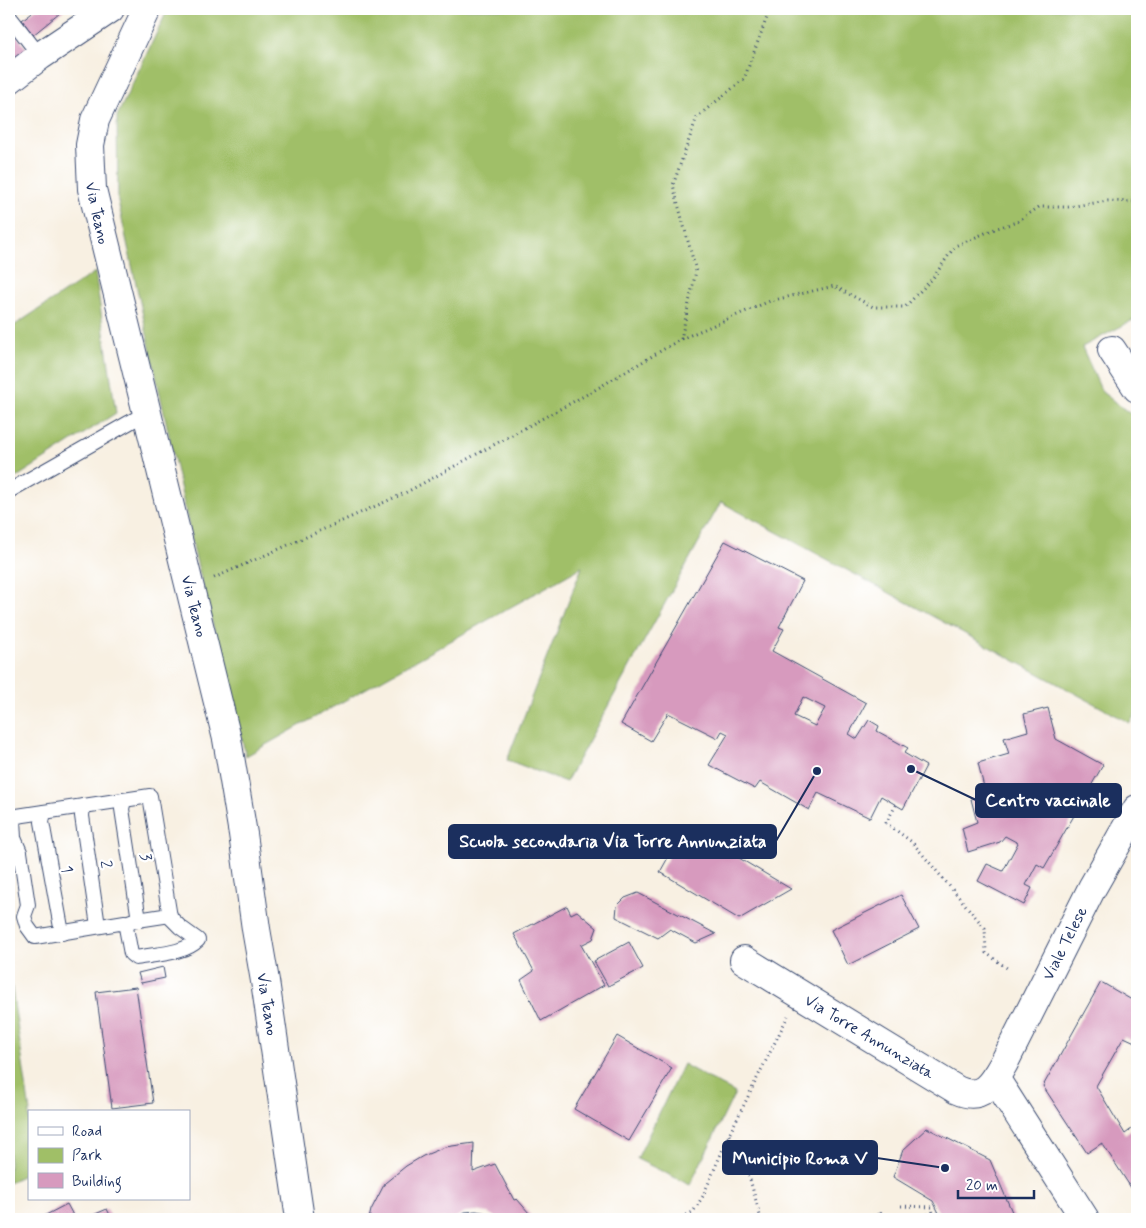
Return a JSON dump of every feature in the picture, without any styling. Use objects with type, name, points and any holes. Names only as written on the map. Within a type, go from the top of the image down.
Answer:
[{"type":"street","points":[[9,80],[40,56],[110,9]]},
{"type":"street","name":"Via Teano","points":[[147,9],[98,112],[92,135],[90,166],[92,189],[96,213],[191,588],[227,739],[236,787],[300,1219]]},
{"type":"street","points":[[1112,350],[1137,388]]},
{"type":"street","name":"Viale Telese","points":[[995,1078],[1092,888],[1137,809]]},
{"type":"street","name":"Via Torre Annunziata","points":[[744,960],[961,1092],[972,1094],[984,1090],[995,1078]]},
{"type":"street","points":[[995,1078],[1085,1219]]},
{"type":"lane","points":[[9,16],[40,56]]},
{"type":"lane","points":[[9,491],[146,413]]},
{"type":"lane","points":[[125,922],[127,939],[133,957],[184,949],[193,945],[198,940],[170,917],[170,915],[150,796],[17,816],[13,819],[14,838],[20,852],[28,905],[24,916],[27,926],[35,937],[98,926],[170,915]]},
{"type":"lane","name":"3","points":[[124,800],[122,809],[139,920]]},
{"type":"lane","name":"2","points":[[83,806],[82,816],[98,926]]},
{"type":"lane","name":"1","points":[[44,812],[42,822],[62,933]]},
{"type":"path","points":[[681,339],[696,270],[673,185],[697,117],[744,79],[770,9]]},
{"type":"path","points":[[191,588],[405,493],[593,391],[681,339],[770,301],[834,286],[873,307],[905,307],[933,278],[956,246],[997,228],[1017,222],[1039,207],[1068,207],[1108,201],[1137,202]]},
{"type":"path","points":[[896,805],[886,823],[912,842],[985,928],[986,953],[1007,968]]},
{"type":"path","points":[[677,1219],[692,1212],[703,1196],[729,1135],[800,994]]},
{"type":"path","points":[[729,1135],[746,1165],[762,1219]]},
{"type":"path","points":[[901,1206],[932,1207],[933,1214]]},
{"type":"path","points":[[902,1215],[939,1214]]},
{"type":"green space","points":[[168,9],[1137,9],[1137,318],[1082,347],[1102,392],[1137,419],[1137,711],[1130,723],[721,502],[566,782],[507,760],[582,567],[246,756],[195,555],[118,201],[117,116]]},
{"type":"green space","points":[[95,272],[116,413],[9,482],[9,329]]},
{"type":"green space","points":[[9,969],[30,1110],[28,1110],[28,1173],[9,1183]]},
{"type":"green space","points":[[683,1064],[735,1093],[690,1185],[637,1159]]},
{"type":"building","points":[[36,9],[65,9],[33,35],[22,20]]},
{"type":"building","points":[[9,25],[28,51],[9,63],[9,55],[12,53],[9,49]]},
{"type":"building","points":[[725,541],[803,581],[779,627],[784,629],[772,651],[866,703],[849,734],[857,739],[869,720],[879,726],[877,731],[908,748],[904,753],[926,766],[903,809],[881,796],[870,818],[818,793],[809,810],[760,782],[755,789],[709,765],[728,734],[722,731],[718,738],[668,713],[651,741],[621,724]],"holes":[[[803,697],[825,708],[815,726],[794,716]]]},
{"type":"building","points":[[1048,708],[1056,739],[1103,765],[1044,868],[1037,864],[1026,885],[1032,888],[1024,905],[978,881],[987,864],[1003,871],[1018,843],[1005,836],[1000,842],[968,852],[962,828],[977,822],[971,799],[986,795],[978,763],[1009,754],[1004,738],[1028,731],[1024,714]]},
{"type":"building","points":[[697,833],[791,889],[739,919],[660,872],[679,838],[690,845]]},
{"type":"building","points":[[638,893],[716,934],[696,943],[670,929],[658,938],[616,917],[617,906],[625,898]]},
{"type":"building","points":[[901,895],[919,929],[848,965],[831,930]]},
{"type":"building","points":[[567,906],[571,914],[577,911],[597,928],[593,939],[581,945],[604,985],[541,1021],[521,980],[534,971],[514,934]]},
{"type":"building","points":[[629,942],[643,968],[608,986],[594,961]]},
{"type":"building","points":[[163,967],[165,978],[141,983],[138,973]]},
{"type":"building","points":[[1101,982],[1137,1003],[1137,1043],[1124,1037],[1096,1086],[1125,1134],[1137,1125],[1137,1197],[1102,1143],[1087,1153],[1043,1086]]},
{"type":"building","points":[[136,987],[153,1103],[112,1108],[96,992]]},
{"type":"building","points":[[617,1036],[672,1068],[629,1141],[574,1109]]},
{"type":"building","points":[[927,1128],[990,1160],[1015,1219],[942,1219],[933,1201],[893,1177],[903,1150]]},
{"type":"building","points":[[474,1143],[473,1172],[495,1164],[514,1200],[517,1199],[532,1219],[499,1219],[488,1213],[476,1211],[465,1212],[453,1219],[369,1219],[371,1210],[385,1183],[406,1166],[423,1156],[445,1147]]},
{"type":"building","points":[[67,1204],[75,1219],[46,1219],[44,1216]]},
{"type":"building","points":[[107,1209],[112,1219],[84,1219]]},
{"type":"building","points":[[881,1212],[884,1219],[867,1219]]},
{"type":"place","name":"Centro vaccinale","points":[[911,769]]},
{"type":"place","name":"Scuola secondaria Via Torre Annunziata","points":[[817,771]]},
{"type":"place","name":"Municipio Roma V","points":[[945,1168]]}]
